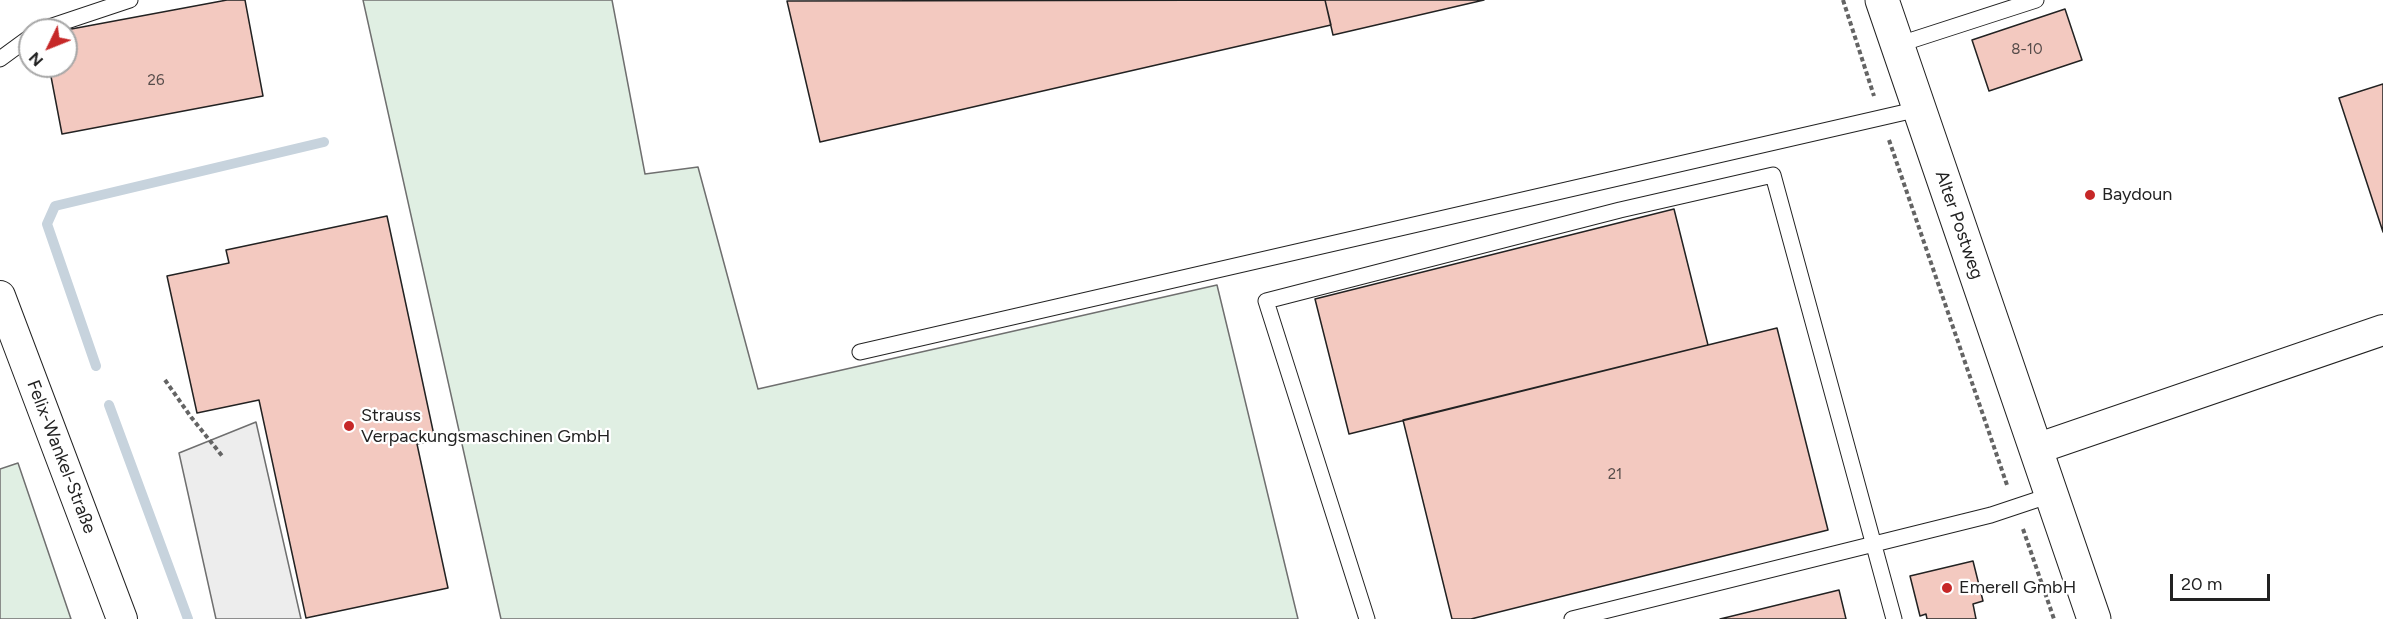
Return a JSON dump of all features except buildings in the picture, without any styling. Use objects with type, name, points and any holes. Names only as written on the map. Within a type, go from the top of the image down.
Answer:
[{"type":"street","name":"Alter Postweg","points":[[1882,0],[2094,619]]},
{"type":"street","name":"Felix-Wankel-Straße","points":[[0,296],[122,619]]},
{"type":"street","points":[[2036,449],[2383,330]]},
{"type":"lane","points":[[76,18],[130,0]]},
{"type":"lane","points":[[1897,45],[2036,0]]},
{"type":"lane","points":[[0,59],[18,46]]},
{"type":"lane","points":[[860,352],[1919,109]]},
{"type":"lane","points":[[1367,619],[1266,301],[1620,210],[1773,175],[1894,619]]},
{"type":"lane","points":[[1572,619],[1991,515],[2051,495]]},
{"type":"path","points":[[1844,0],[1881,117],[2054,619]]},
{"type":"path","points":[[165,380],[222,457]]},
{"type":"green space","points":[[363,0],[612,0],[645,174],[698,167],[758,389],[1217,285],[1298,619],[501,619]]},
{"type":"green space","points":[[18,463],[71,619],[0,619],[0,469]]},
{"type":"shaded area","points":[[256,422],[301,619],[216,619],[179,453]]},
{"type":"waterway","points":[[96,366],[47,224],[55,206],[324,142]]},
{"type":"waterway","points":[[109,405],[188,619]]},
{"type":"place","name":"Baydoun","points":[[2090,195]]},
{"type":"place","name":"Strauss Verpackungsmaschinen GmbH","points":[[349,426]]},
{"type":"place","name":"Emerell GmbH","points":[[1947,588]]}]
